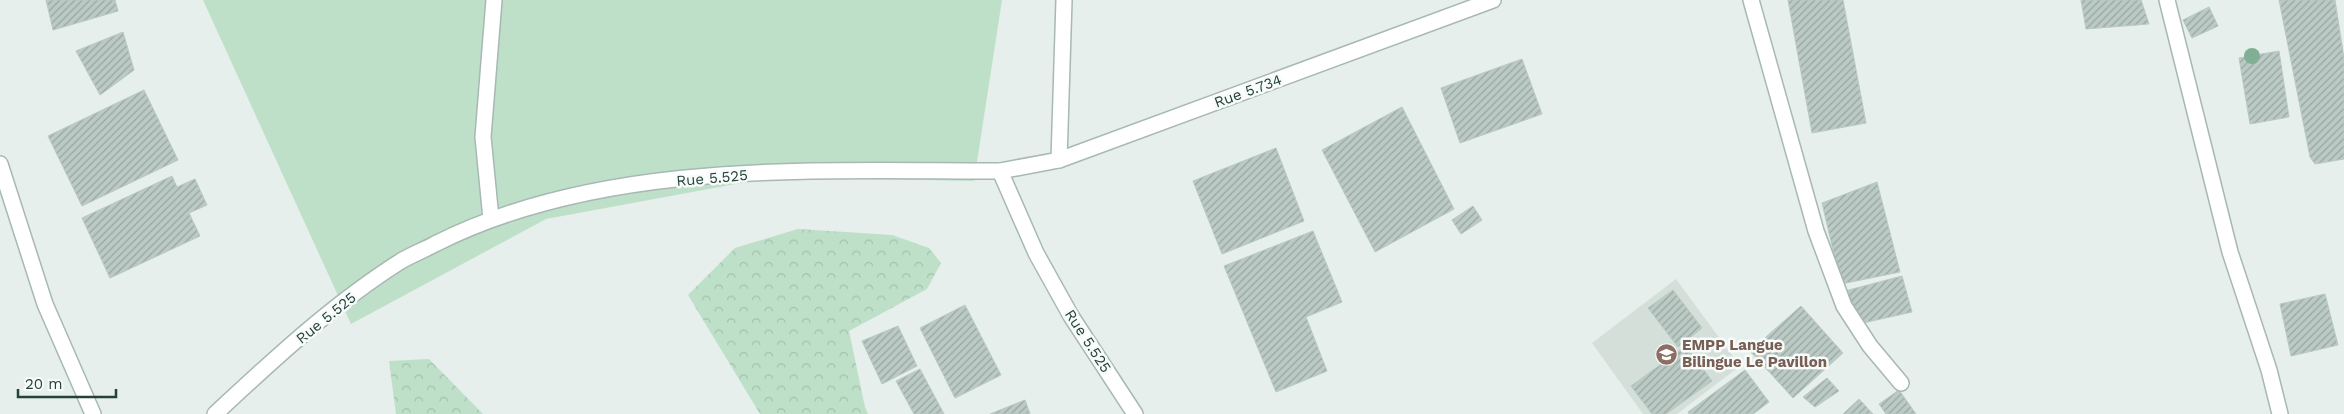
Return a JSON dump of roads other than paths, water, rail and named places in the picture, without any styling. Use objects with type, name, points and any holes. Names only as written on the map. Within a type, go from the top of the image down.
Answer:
[{"type":"street","points":[[491,220],[483,137],[494,0]]},
{"type":"street","points":[[1059,160],[1064,0]]},
{"type":"street","name":"Rue 5.734","points":[[1000,171],[1059,160],[1493,0]]},
{"type":"street","points":[[1751,0],[1816,231],[1844,306],[1870,346],[1901,383]]},
{"type":"street","points":[[2167,0],[2230,252],[2269,370],[2280,414]]},
{"type":"street","points":[[0,164],[45,304],[93,414]]},
{"type":"street","name":"Rue 5.525","points":[[215,414],[258,374],[337,307],[402,261],[461,231],[522,208],[596,190],[714,175],[848,171],[1000,171],[1036,253],[1071,316],[1135,414]]},
{"type":"place","name":"EMPP Langue Bilingue Le Pavillon","points":[[1666,354]]}]
